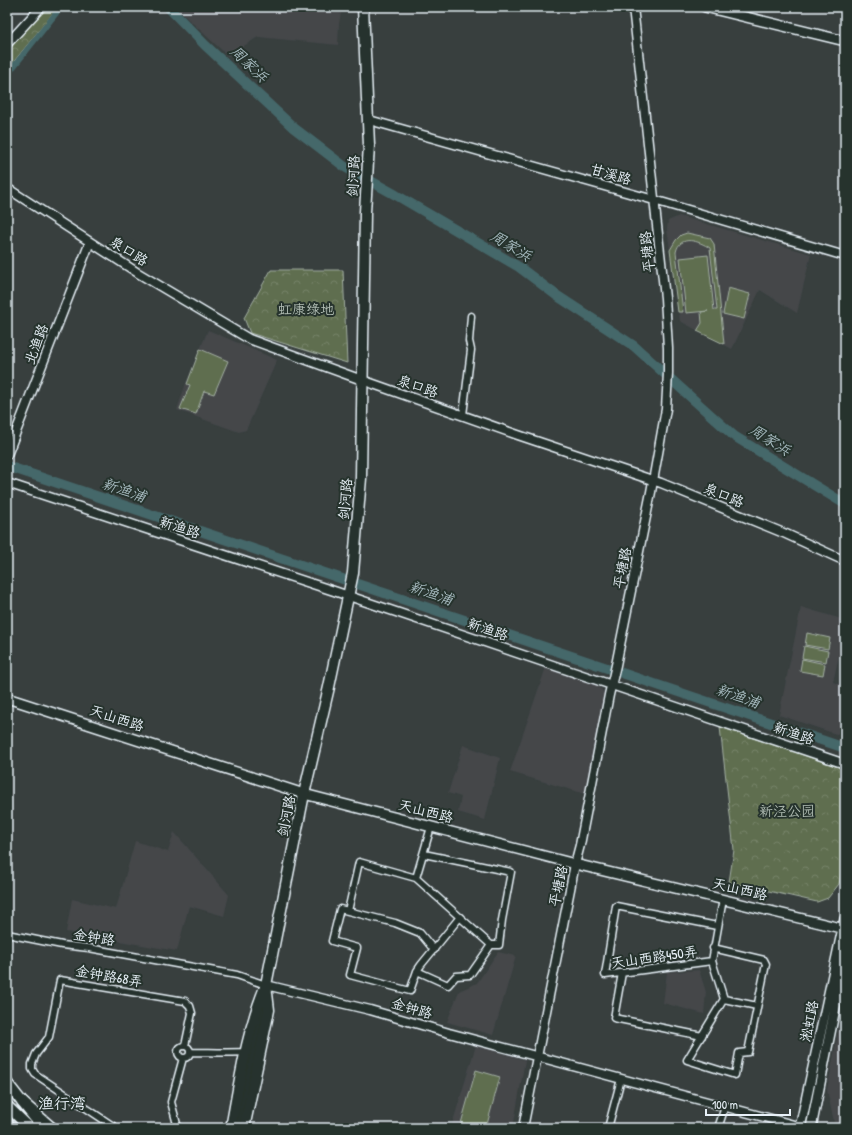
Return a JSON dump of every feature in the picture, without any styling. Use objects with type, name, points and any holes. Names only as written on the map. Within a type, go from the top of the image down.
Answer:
[{"type":"main road","name":"剑河路","points":[[231,1128],[246,1052],[258,1003],[266,985],[304,794],[329,688],[353,573],[361,478],[365,212],[369,145],[363,7]]},
{"type":"main road","points":[[706,7],[845,42]]},
{"type":"main road","name":"天山西路","points":[[7,698],[304,794],[575,864],[844,929]]},
{"type":"main road","name":"淞虹路","points":[[801,1128],[845,919]]},
{"type":"main road","name":"淞虹路","points":[[812,1128],[845,958]]},
{"type":"main road","name":"剑河路","points":[[244,1128],[269,1010],[266,985]]},
{"type":"main road","points":[[238,1128],[266,985]]},
{"type":"main road","points":[[7,1083],[43,1128]]},
{"type":"main road","points":[[22,1102],[52,1128]]},
{"type":"main road","points":[[7,1106],[30,1128]]},
{"type":"main road","points":[[7,1124],[11,1128]]},
{"type":"street","points":[[7,44],[41,7]]},
{"type":"street","name":"平塘路","points":[[523,1128],[651,492],[666,409],[668,348],[664,290],[633,7]]},
{"type":"street","name":"甘溪路","points":[[369,120],[654,200],[845,256]]},
{"type":"street","name":"泉口路","points":[[7,188],[138,272],[249,339],[518,435],[652,480],[786,534],[845,561]]},
{"type":"street","name":"北渔路","points":[[7,455],[90,242]]},
{"type":"street","points":[[463,415],[470,350],[471,316]]},
{"type":"street","name":"新渔路","points":[[7,483],[540,660],[612,682],[845,764]]},
{"type":"street","points":[[416,878],[431,827]]},
{"type":"street","points":[[348,911],[360,862],[416,878],[491,945],[499,945],[511,872],[424,854]]},
{"type":"street","name":"天山西路450弄","points":[[724,899],[717,926],[712,961],[724,999]]},
{"type":"street","name":"天山西路450弄","points":[[712,961],[605,975],[616,906],[717,926]]},
{"type":"street","points":[[434,950],[420,933],[395,922],[340,909],[332,941],[357,948],[350,975],[410,991],[417,971],[434,950],[460,917]]},
{"type":"street","name":"金钟路","points":[[7,934],[237,975],[266,985],[370,1010],[449,1033],[725,1106],[801,1128]]},
{"type":"street","points":[[417,971],[448,985],[456,976],[470,975],[491,945]]},
{"type":"street","name":"天山西路450弄","points":[[713,948],[764,960],[766,964],[757,1006]]},
{"type":"street","points":[[622,973],[614,1018],[702,1036]]},
{"type":"street","name":"金钟路68弄","points":[[116,1128],[35,1074],[32,1069],[32,1064],[36,1054],[49,1037],[60,980],[185,1001],[190,1006],[192,1013],[186,1046],[180,1047],[178,1051],[179,1055],[183,1058],[171,1102],[178,1128]]},
{"type":"street","points":[[724,999],[757,1006],[748,1052],[740,1053],[735,1075],[688,1060],[724,999]]},
{"type":"street","points":[[186,1046],[190,1052]]},
{"type":"street","points":[[190,1052],[246,1052]]},
{"type":"street","points":[[183,1058],[188,1056],[190,1052]]},
{"type":"street","points":[[608,1128],[621,1079]]},
{"type":"street","points":[[718,1128],[725,1106]]},
{"type":"shaded area","points":[[175,7],[342,7],[339,24],[338,45],[258,37],[228,56]]},
{"type":"shaded area","points":[[679,216],[811,254],[797,313],[760,290],[732,349],[680,321],[667,229],[668,221]]},
{"type":"shaded area","points":[[208,330],[277,360],[246,430],[239,432],[177,410],[186,383]]},
{"type":"shaded area","points":[[801,607],[845,620],[845,630],[833,682],[845,686],[845,737],[779,715]]},
{"type":"shaded area","points":[[546,667],[596,684],[604,692],[589,795],[510,772]]},
{"type":"shaded area","points":[[463,745],[500,758],[485,820],[458,812],[461,797],[448,793]]},
{"type":"shaded area","points":[[174,832],[229,895],[224,916],[189,906],[177,951],[66,932],[72,899],[116,909],[135,841],[168,852]]},
{"type":"shaded area","points":[[498,952],[516,956],[493,1035],[447,1022],[459,991],[477,983]]},
{"type":"shaded area","points":[[699,970],[706,992],[704,1014],[663,1003],[667,972]]},
{"type":"shaded area","points":[[845,996],[845,1125],[834,1122],[827,1090]]},
{"type":"shaded area","points":[[476,1045],[525,1060],[513,1128],[451,1128]]},
{"type":"green space","points":[[47,7],[58,7],[7,70],[7,51]]},
{"type":"green space","points":[[687,233],[710,238],[714,244],[724,344],[697,331],[702,323],[701,312],[708,311],[686,313],[680,258],[708,255],[714,310],[717,310],[710,248],[695,241],[686,241],[681,243],[676,252],[683,312],[678,312],[670,250],[681,235]]},
{"type":"green space","name":"虹康绿地","points":[[271,270],[343,270],[347,363],[250,333],[244,318]]},
{"type":"green space","points":[[728,288],[750,294],[744,319],[723,314]]},
{"type":"green space","points":[[200,349],[228,361],[214,394],[204,391],[196,414],[180,409],[190,385],[187,384]]},
{"type":"green space","points":[[807,633],[830,638],[828,649],[805,645]]},
{"type":"green space","points":[[804,646],[828,651],[826,662],[802,658]]},
{"type":"green space","points":[[802,659],[825,664],[823,675],[800,671]]},
{"type":"green space","name":"新泾公园","points":[[720,727],[845,769],[845,857],[839,884],[828,898],[817,902],[729,882],[734,850]]},
{"type":"green space","points":[[476,1070],[500,1077],[486,1128],[462,1128],[460,1127]]},
{"type":"waterway","points":[[7,75],[61,7]]},
{"type":"waterway","name":"周家浜","points":[[168,7],[205,45],[294,128],[345,167],[519,267],[556,295],[634,346],[734,436],[845,504]]},
{"type":"waterway","name":"新渔浦","points":[[7,466],[845,748]]},
{"type":"district","name":"渔行湾","points":[[62,1103]]}]
